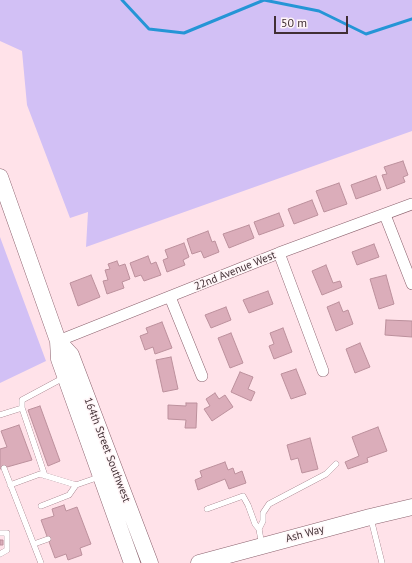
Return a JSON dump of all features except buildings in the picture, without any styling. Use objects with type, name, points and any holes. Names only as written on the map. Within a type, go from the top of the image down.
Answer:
[{"type":"main road","name":"164th Street Southwest","points":[[0,177],[58,341],[59,359],[132,563]]},
{"type":"main road","name":"164th Street Southwest","points":[[58,341],[71,355],[150,563]]},
{"type":"main road","name":"Ash Way","points":[[200,563],[412,507]]},
{"type":"street","name":"22nd Avenue West","points":[[58,341],[279,254],[412,204]]},
{"type":"street","points":[[385,215],[412,284]]},
{"type":"street","points":[[279,254],[323,371]]},
{"type":"street","points":[[170,297],[202,376]]},
{"type":"lane","points":[[45,476],[22,408],[22,400],[66,377]]},
{"type":"lane","points":[[0,415],[22,408]]},
{"type":"lane","points":[[258,528],[263,521],[263,513],[269,504],[326,474],[336,464]]},
{"type":"lane","points":[[4,468],[41,563]]},
{"type":"lane","points":[[10,485],[40,474],[76,484],[101,476]]},
{"type":"lane","points":[[41,506],[69,495],[76,484]]},
{"type":"lane","points":[[207,508],[243,496],[258,528],[262,546]]},
{"type":"lane","points":[[370,517],[382,563]]},
{"type":"lane","points":[[0,533],[7,533],[7,550],[0,554]]},
{"type":"lane","points":[[34,544],[48,539]]},
{"type":"shaded area","points":[[0,0],[412,0],[412,131],[86,247],[88,212],[70,218],[27,105],[22,51],[0,41]]},
{"type":"shaded area","points":[[0,237],[46,361],[0,383]]},
{"type":"waterway","points":[[122,0],[149,29],[184,33],[264,0],[319,11],[366,34],[412,19]]}]
